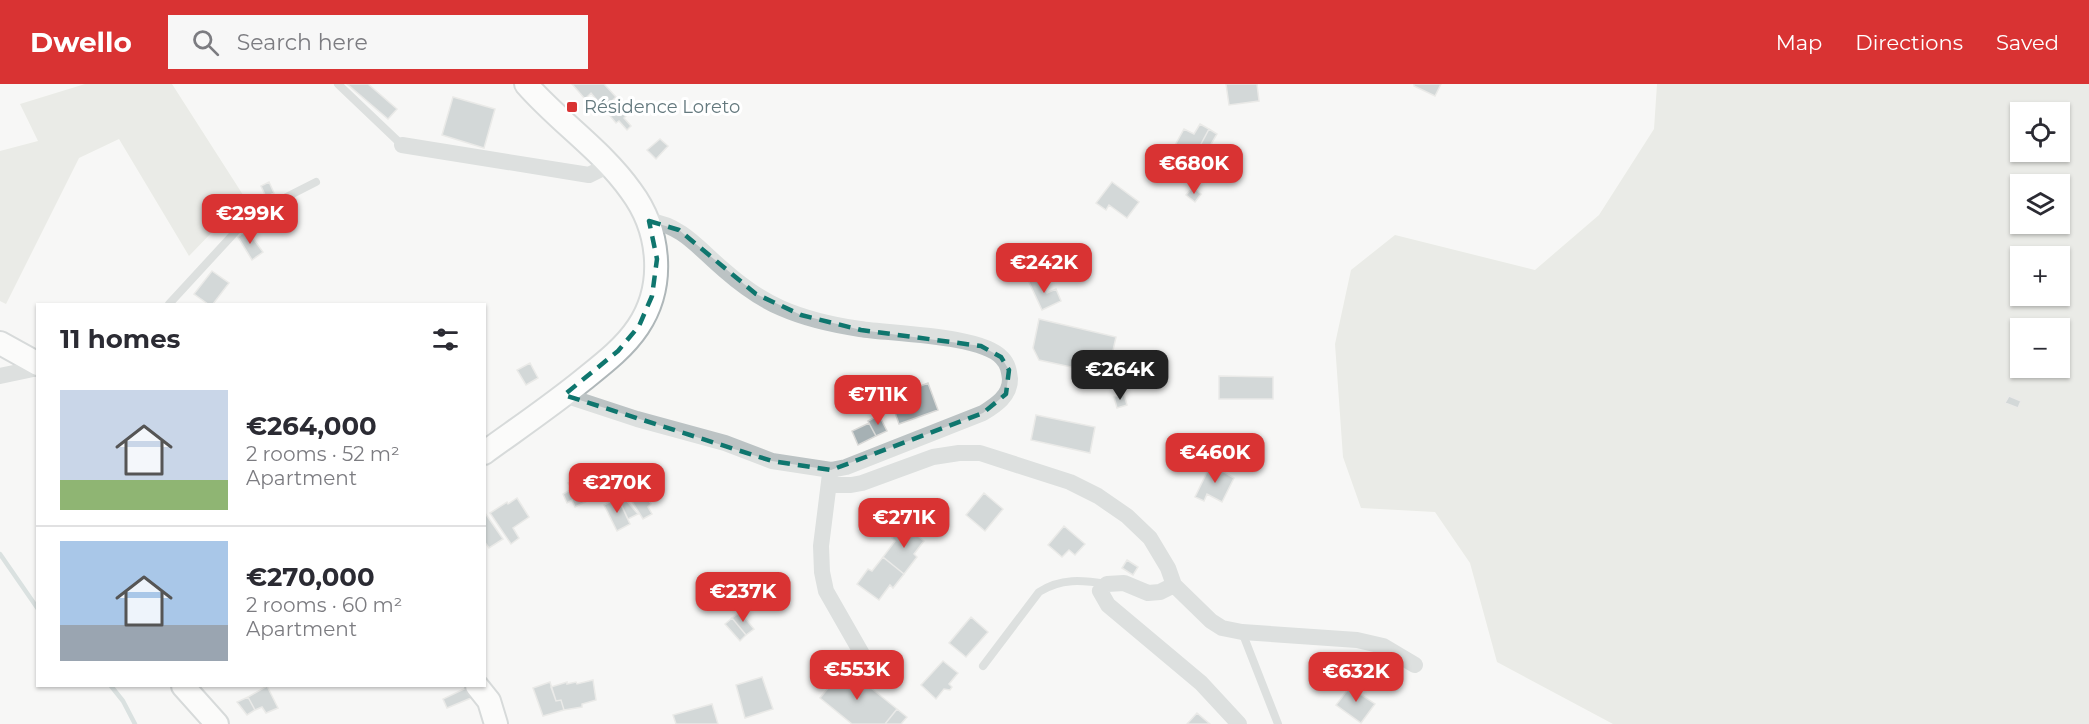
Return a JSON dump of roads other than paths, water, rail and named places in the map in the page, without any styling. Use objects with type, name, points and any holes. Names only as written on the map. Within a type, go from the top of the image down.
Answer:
[{"type":"street","points":[[486,452],[564,395],[618,351],[639,326],[652,296],[657,259],[649,220],[632,191],[606,162],[526,84]]},
{"type":"street","points":[[402,145],[589,175],[601,169],[606,162]]},
{"type":"street","points":[[649,220],[679,230],[725,271],[780,308],[821,322],[861,330],[948,339],[981,346],[1001,357],[1009,370],[1010,383],[1006,394],[998,404],[983,413],[846,467],[830,477]]},
{"type":"street","points":[[0,343],[36,365]]},
{"type":"street","points":[[0,375],[36,366]]},
{"type":"street","points":[[564,395],[637,419],[725,443],[772,461],[830,477],[851,486],[933,457],[980,453],[1070,482],[1098,496],[1127,516],[1150,538],[1168,568],[1174,585],[1211,621],[1222,628],[1242,632],[1357,640],[1383,646],[1415,665]]},
{"type":"street","points":[[830,477],[821,546],[822,572],[826,591],[862,654],[871,676]]},
{"type":"street","points":[[1174,585],[1160,592],[1148,593],[1124,583],[1107,584],[1100,591],[1108,605],[1201,683],[1239,724]]},
{"type":"street","points":[[184,687],[217,724]]},
{"type":"street","points":[[478,687],[489,701],[496,724]]},
{"type":"lane","points":[[338,84],[402,145]]},
{"type":"lane","points":[[170,303],[251,215],[316,182]]},
{"type":"lane","points":[[983,666],[1039,592],[1050,584],[1082,579],[1107,584]]},
{"type":"lane","points":[[1242,632],[1278,724]]},
{"type":"waterway","points":[[0,554],[36,606]]},
{"type":"waterway","points":[[112,687],[123,701],[135,724]]},
{"type":"place","name":"Résidence Loreto","points":[[572,107]]}]
